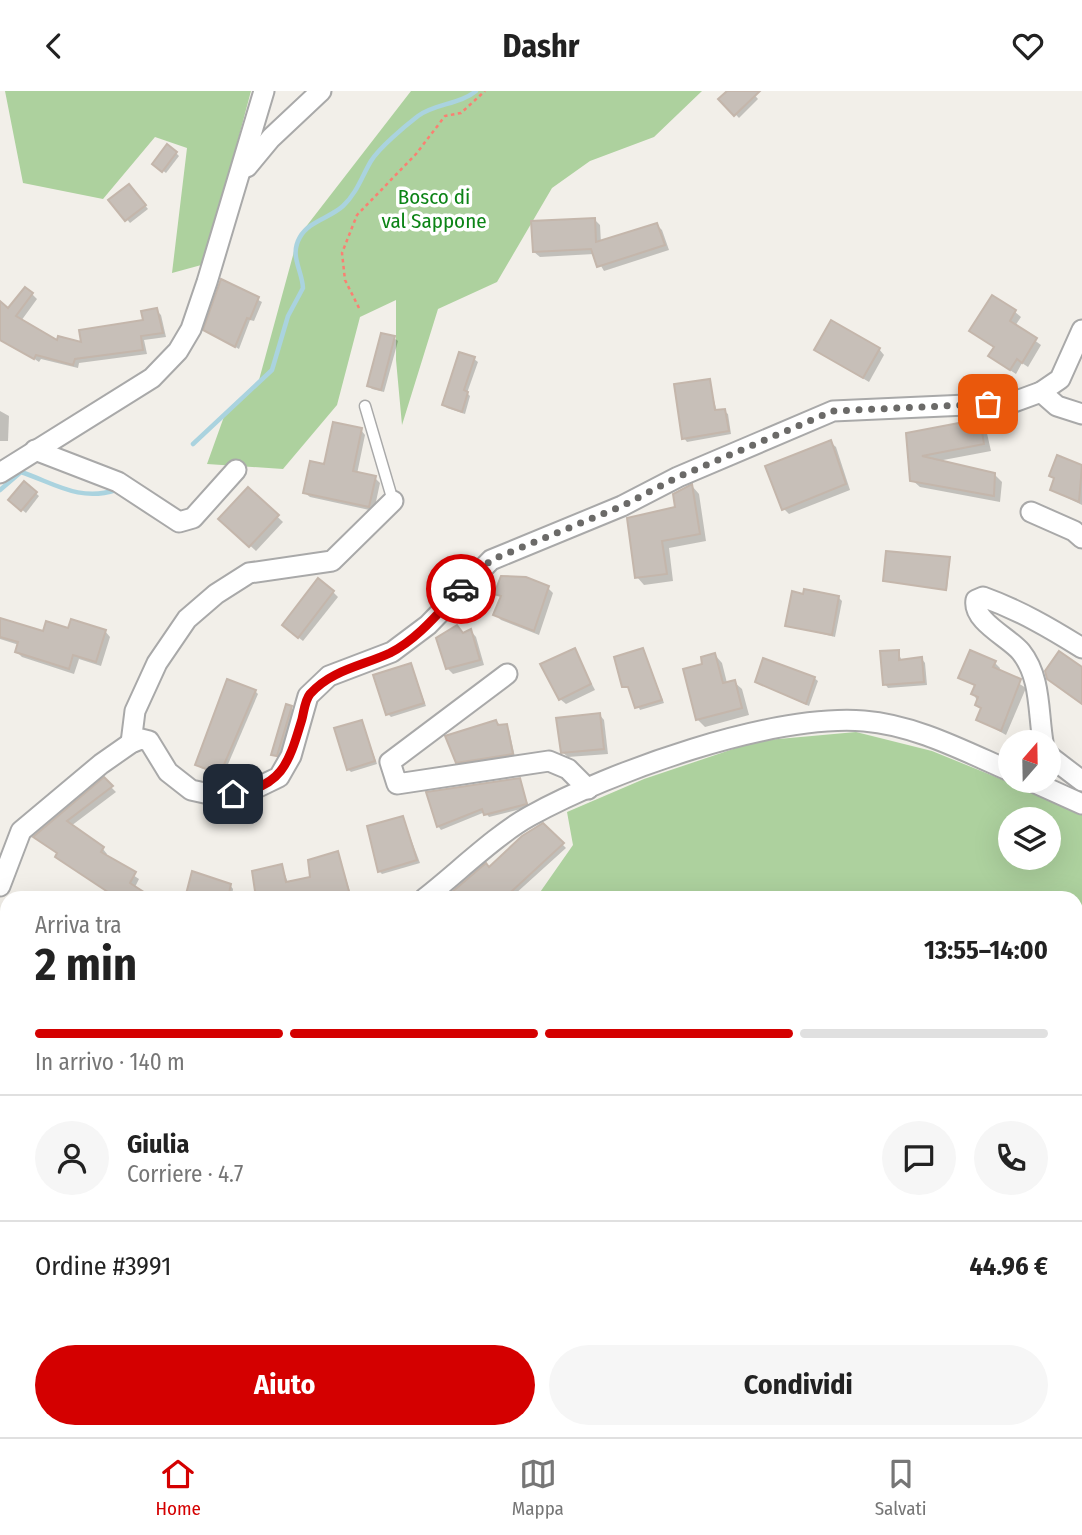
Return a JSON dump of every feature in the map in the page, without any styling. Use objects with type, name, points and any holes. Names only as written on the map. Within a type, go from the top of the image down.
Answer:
[{"type":"street","points":[[0,473],[152,378],[178,351],[191,329],[240,177],[264,91]]},
{"type":"street","points":[[240,177],[271,138],[321,91]]},
{"type":"street","points":[[0,886],[21,831],[101,764],[131,743],[141,739],[149,741],[168,772],[191,790],[218,796],[248,792],[279,777],[291,756],[308,696],[329,676],[392,652],[428,625],[491,560],[622,506],[678,477],[833,411],[1011,403],[1041,392],[1060,379],[1082,330]]},
{"type":"street","points":[[1041,392],[1057,406],[1082,414]]},
{"type":"street","points":[[35,450],[118,482],[180,522],[193,518],[236,470]]},
{"type":"street","points":[[131,743],[135,711],[157,663],[187,618],[216,594],[249,573],[332,561],[393,501]]},
{"type":"street","points":[[1031,512],[1074,531],[1082,538]]},
{"type":"street","points":[[1041,730],[1038,697],[1028,662],[1021,651],[979,615],[976,600],[983,597],[1040,621],[1082,648]]},
{"type":"street","points":[[507,674],[390,762],[397,784],[549,761],[568,769],[588,789]]},
{"type":"street","points":[[434,891],[528,817],[588,789],[724,740],[806,724],[865,721],[926,735],[998,766]]},
{"type":"street","points":[[1061,765],[1082,781]]},
{"type":"street","points":[[1058,793],[1082,804]]},
{"type":"lane","points":[[365,405],[393,501]]},
{"type":"path","points":[[359,308],[345,280],[342,253],[357,215],[416,154],[445,116],[461,113],[485,91]]},
{"type":"green space","points":[[5,91],[251,91],[205,264],[172,273],[187,148],[155,137],[103,199],[23,183]]},
{"type":"green space","name":"Bosco di val Sappone","points":[[411,91],[702,91],[654,137],[590,161],[552,188],[497,282],[438,309],[402,425],[396,360],[396,300],[360,317],[337,405],[283,469],[207,464],[226,411],[259,380],[298,237]]},
{"type":"green space","points":[[856,732],[932,751],[998,778],[998,793],[1035,793],[1082,812],[1082,891],[541,891],[573,845],[567,812],[644,779],[757,741]]},
{"type":"building","points":[[727,91],[760,91],[734,116],[718,99]]},
{"type":"building","points":[[167,144],[177,152],[162,172],[152,164]]},
{"type":"building","points":[[129,184],[146,205],[125,221],[108,200]]},
{"type":"building","points":[[595,218],[596,242],[657,223],[665,245],[597,267],[591,249],[533,252],[531,221]]},
{"type":"building","points":[[221,279],[259,297],[235,347],[203,330]]},
{"type":"building","points":[[25,287],[33,293],[16,316],[57,340],[58,336],[81,342],[79,330],[143,320],[141,311],[157,308],[163,333],[141,336],[143,350],[75,359],[73,365],[36,355],[34,359],[0,340],[0,301],[8,308]]},
{"type":"building","points":[[992,295],[1016,310],[1010,321],[1037,338],[1022,363],[1017,359],[1010,370],[988,356],[994,347],[969,331]]},
{"type":"building","points":[[831,320],[880,348],[863,378],[814,350]]},
{"type":"building","points":[[381,333],[395,336],[381,390],[367,386]]},
{"type":"building","points":[[459,352],[475,357],[464,390],[468,392],[462,412],[442,405]]},
{"type":"building","points":[[710,379],[715,410],[725,409],[729,431],[682,439],[674,384]]},
{"type":"building","points":[[980,419],[984,444],[922,456],[995,473],[994,496],[910,481],[906,433]]},
{"type":"building","points":[[333,422],[362,428],[353,471],[376,476],[369,507],[303,493],[310,461],[324,464]]},
{"type":"building","points":[[831,440],[846,484],[782,510],[765,466]]},
{"type":"building","points":[[1057,455],[1082,465],[1079,502],[1050,490],[1054,478],[1049,476]]},
{"type":"building","points":[[24,481],[37,492],[21,511],[8,500]]},
{"type":"building","points":[[692,484],[700,534],[662,541],[667,574],[635,578],[627,518],[675,507],[673,494]]},
{"type":"building","points":[[248,487],[279,515],[249,547],[218,519]]},
{"type":"building","points":[[886,551],[950,557],[946,590],[883,581]]},
{"type":"building","points":[[501,576],[526,577],[549,586],[534,631],[493,615],[501,596],[494,594]]},
{"type":"building","points":[[318,578],[334,591],[298,638],[282,625]]},
{"type":"building","points":[[804,589],[839,596],[832,635],[785,626],[792,591],[803,594]]},
{"type":"building","points":[[0,618],[43,631],[46,621],[68,628],[71,619],[106,630],[96,662],[73,655],[69,669],[15,652],[18,642],[0,637]]},
{"type":"building","points":[[457,625],[463,633],[471,629],[480,660],[446,669],[436,638]]},
{"type":"building","points":[[575,648],[591,684],[559,700],[540,664]]},
{"type":"building","points":[[643,648],[662,700],[635,708],[628,687],[622,687],[614,657]]},
{"type":"building","points":[[899,650],[899,660],[922,657],[924,682],[883,685],[880,651]]},
{"type":"building","points":[[970,650],[996,661],[993,667],[1021,679],[1001,730],[976,720],[981,708],[975,705],[978,697],[971,694],[975,685],[958,678]]},
{"type":"building","points":[[1059,651],[1082,667],[1082,704],[1047,679],[1045,671]]},
{"type":"building","points":[[715,653],[723,683],[735,680],[742,708],[696,720],[683,669],[702,664],[701,657]]},
{"type":"building","points":[[763,658],[815,677],[806,704],[755,682]]},
{"type":"building","points":[[411,663],[424,703],[386,715],[373,675]]},
{"type":"building","points":[[227,679],[256,690],[220,774],[195,765]]},
{"type":"building","points":[[286,704],[292,706],[277,756],[271,755]]},
{"type":"building","points":[[600,713],[604,749],[561,753],[556,718]]},
{"type":"building","points":[[362,720],[375,761],[347,770],[334,728]]},
{"type":"building","points":[[496,720],[498,725],[507,724],[513,754],[456,763],[445,736]]},
{"type":"building","points":[[104,777],[113,786],[67,821],[104,847],[101,852],[136,872],[130,883],[142,891],[106,891],[55,857],[57,853],[33,837]]},
{"type":"building","points":[[520,778],[527,804],[484,815],[482,809],[437,827],[426,792]]},
{"type":"building","points":[[403,816],[417,860],[378,872],[367,826]]},
{"type":"building","points":[[543,823],[564,843],[512,891],[453,891],[486,863],[489,867],[522,836]]},
{"type":"building","points":[[338,851],[349,891],[255,891],[252,871],[282,864],[286,882],[310,877],[308,860]]},
{"type":"building","points":[[192,871],[231,884],[230,891],[187,891]]},
{"type":"waterway","points":[[193,444],[272,370],[288,316],[303,288],[296,250],[304,232],[348,201],[375,156],[413,120],[425,112],[476,91]]},
{"type":"waterway","points":[[0,490],[21,472],[67,490],[90,494],[116,490]]},
{"type":"way so far","points":[[461,589],[491,560],[622,506],[678,477],[833,411],[919,405],[988,404]]},
{"type":"route","points":[[233,794],[248,792],[279,777],[291,756],[308,696],[329,676],[392,652],[428,625],[461,589]]}]
